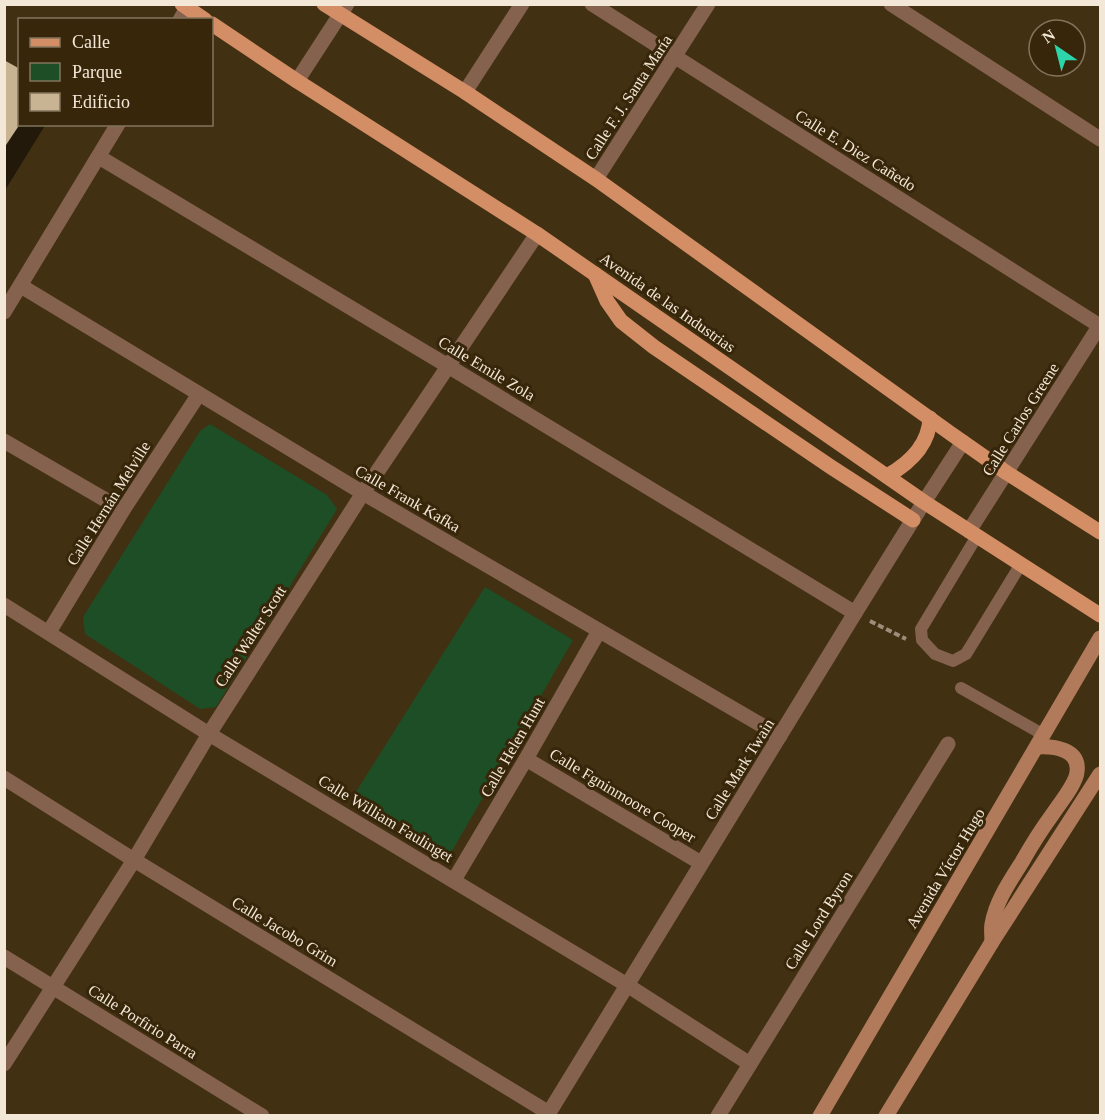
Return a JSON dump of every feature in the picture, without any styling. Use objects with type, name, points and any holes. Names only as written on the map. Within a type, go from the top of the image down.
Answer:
[{"type":"main road","points":[[324,4],[344,10],[597,179],[1007,473],[1101,532]]},
{"type":"main road","points":[[183,11],[200,18]]},
{"type":"main road","name":"Avenida de las Industrias","points":[[213,25],[537,234],[924,502],[1101,615]]},
{"type":"main road","points":[[596,274],[607,301],[621,321],[654,347],[913,520]]},
{"type":"main road","points":[[887,476],[898,470],[916,454],[926,439],[930,418]]},
{"type":"street","points":[[465,92],[522,4]]},
{"type":"street","name":"Calle E. Diez Cañedo","points":[[592,4],[1100,326]]},
{"type":"street","name":"Calle F. J. Santa María","points":[[597,179],[708,4]]},
{"type":"street","points":[[891,4],[1101,139]]},
{"type":"street","points":[[297,81],[344,10]]},
{"type":"street","points":[[4,312],[117,126]]},
{"type":"street","name":"Calle Emile Zola","points":[[99,157],[855,613]]},
{"type":"street","name":"Calle Walter Scott","points":[[4,1064],[134,860],[209,734],[363,493],[537,234]]},
{"type":"street","name":"Calle Frank Kafka","points":[[21,286],[363,493],[780,736]]},
{"type":"street","name":"Calle Carlos Greene","points":[[973,533],[1007,473],[1100,326]]},
{"type":"street","name":"Calle Hernán Melville","points":[[49,632],[123,510],[199,394]]},
{"type":"street","points":[[4,441],[123,510]]},
{"type":"street","name":"Calle Mark Twain","points":[[548,1114],[855,613],[963,442]]},
{"type":"street","name":"Calle William Faulinget","points":[[4,604],[209,734],[627,985],[750,1064]]},
{"type":"street","name":"Calle Helen Hunt","points":[[454,880],[599,631]]},
{"type":"street","name":"Avenida Víctor Hugo","points":[[820,1116],[1101,638]]},
{"type":"street","points":[[992,942],[992,924],[1005,889],[1077,773],[1077,761],[1070,753],[1041,741]]},
{"type":"street","name":"Calle Lord Byron","points":[[718,1116],[948,744]]},
{"type":"street","name":"Calle Fgninmoore Cooper","points":[[526,759],[701,863]]},
{"type":"street","points":[[886,1116],[992,942],[1101,774]]},
{"type":"street","name":"Calle Jacobo Grim","points":[[4,778],[548,1114]]},
{"type":"street","name":"Calle Porfirio Parra","points":[[4,957],[262,1116]]},
{"type":"lane","points":[[973,533],[921,629],[922,640],[935,654],[952,661],[966,654],[1021,564]]},
{"type":"lane","points":[[961,688],[1041,741]]},
{"type":"path","points":[[855,613],[904,639],[922,640]]},
{"type":"green space","points":[[210,424],[327,495],[337,509],[216,707],[200,709],[85,634],[83,617],[200,431]]},
{"type":"green space","points":[[485,587],[573,640],[451,853],[354,795]]},
{"type":"building","points":[[4,60],[18,68],[19,126],[4,148]]}]
